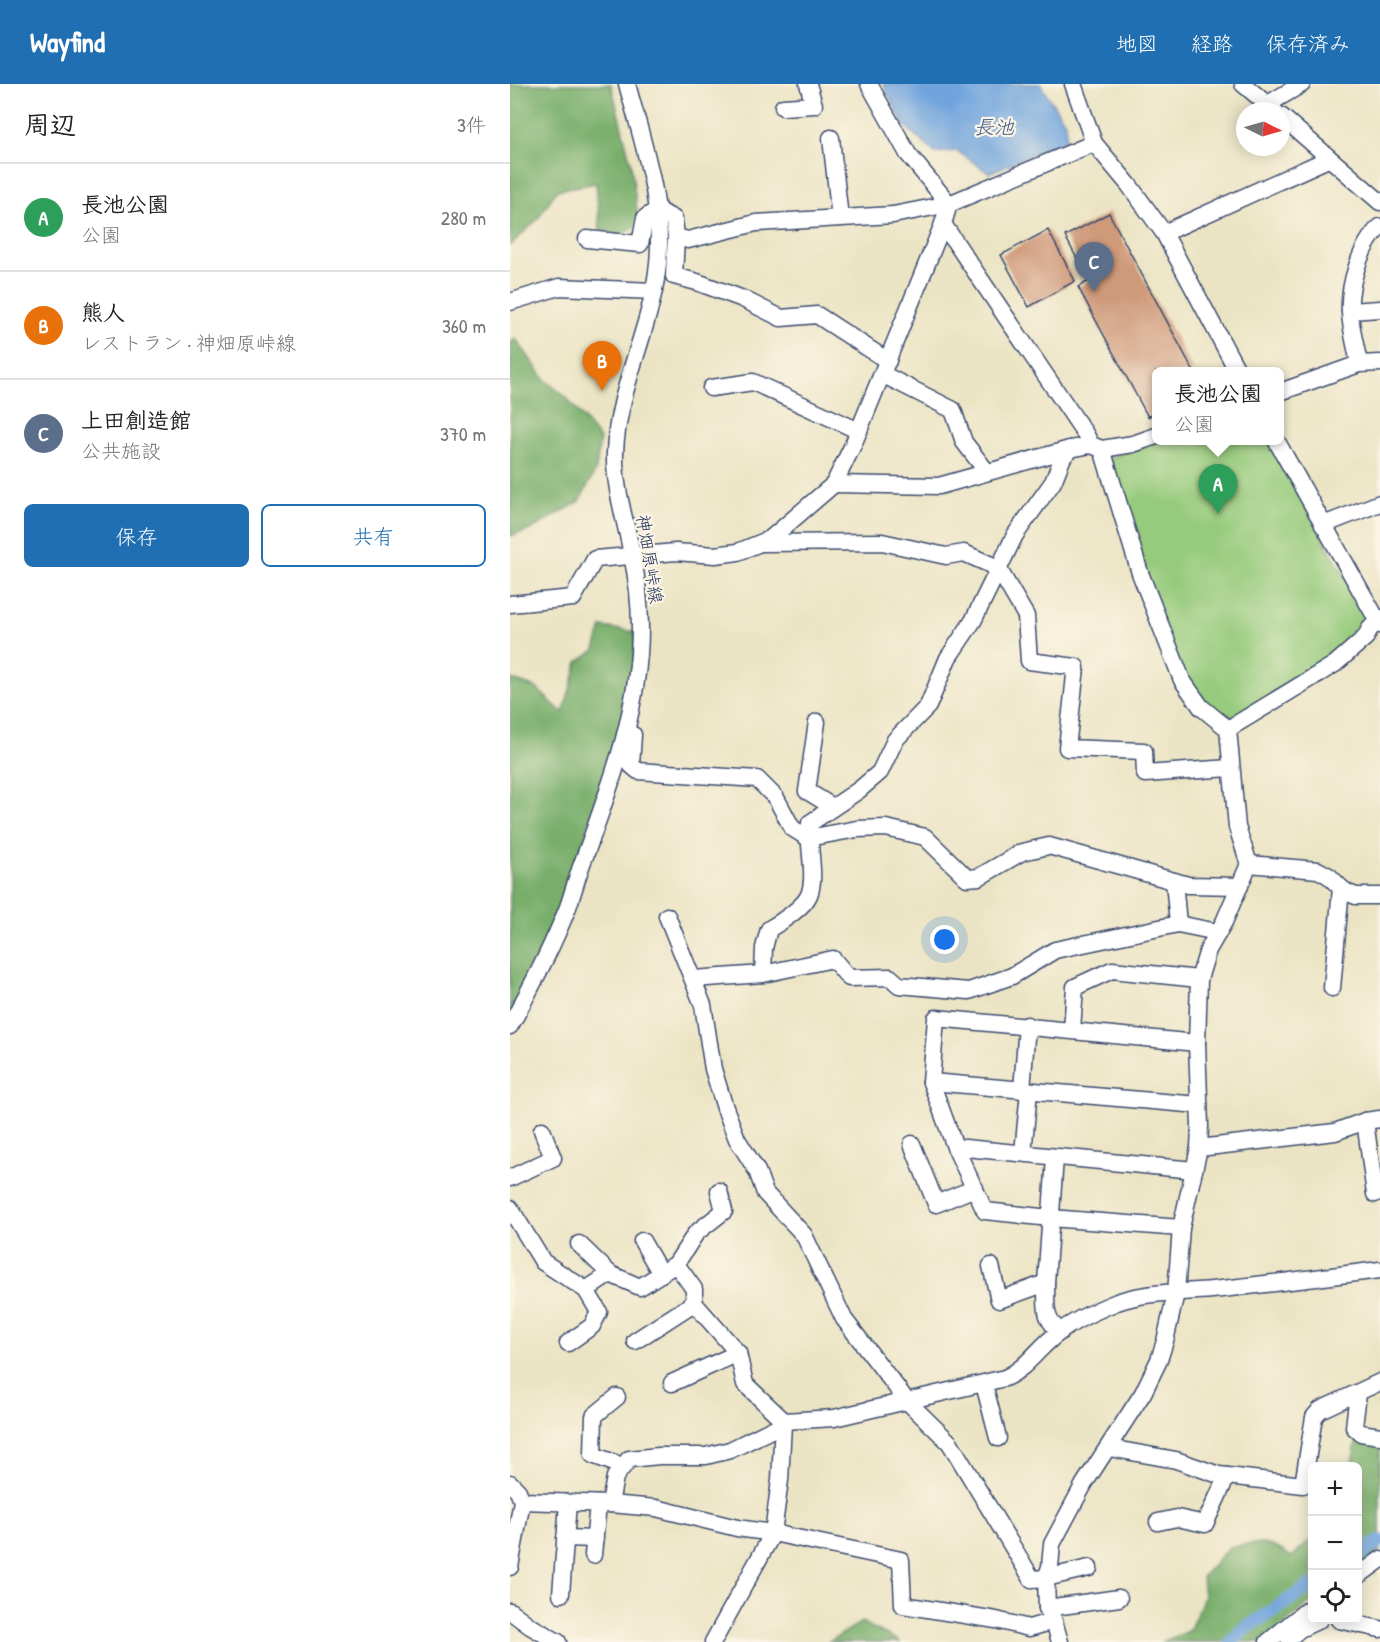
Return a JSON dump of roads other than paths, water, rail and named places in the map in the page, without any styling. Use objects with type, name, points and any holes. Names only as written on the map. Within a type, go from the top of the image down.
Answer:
[{"type":"street","name":"神畑原峠線","points":[[510,1026],[534,981],[567,908],[608,794],[634,702],[640,626],[638,590],[633,556],[616,482],[615,454],[624,397],[654,291],[658,270],[659,242],[657,210],[646,156],[627,84]]},
{"type":"street","points":[[783,107],[814,105],[808,84]]},
{"type":"street","points":[[869,84],[908,154],[949,204]]},
{"type":"street","points":[[1073,84],[1094,143],[1129,185],[1164,233],[1235,367]]},
{"type":"street","points":[[1243,84],[1264,102]]},
{"type":"street","points":[[1279,102],[1302,84]]},
{"type":"street","points":[[1290,124],[1380,202]]},
{"type":"street","points":[[831,138],[840,218]]},
{"type":"street","points":[[676,237],[688,240],[756,223],[893,215],[949,204],[1094,143]]},
{"type":"street","points":[[1164,233],[1328,159]]},
{"type":"street","points":[[510,604],[573,598],[595,559],[676,552],[715,555],[738,552],[770,539],[834,484],[859,431],[949,204]]},
{"type":"street","points":[[587,239],[640,244],[645,218],[657,210],[675,219],[674,276],[743,299],[781,318],[817,315],[885,367],[953,410],[964,442],[987,472]]},
{"type":"street","points":[[943,224],[1096,447],[1140,573],[1182,680],[1201,707],[1228,729],[1237,827],[1249,864],[1208,950],[1200,979],[1197,1043],[1198,1148],[1181,1228],[1176,1293],[1159,1360],[1143,1393],[1084,1484],[1052,1544],[1050,1567],[1046,1578],[1050,1614],[1060,1642]]},
{"type":"street","points":[[1359,363],[1350,311],[1356,266],[1367,242],[1380,227]]},
{"type":"street","points":[[510,302],[559,286],[654,291]]},
{"type":"street","points":[[1350,311],[1380,309]]},
{"type":"street","points":[[1284,391],[1359,363],[1380,363]]},
{"type":"street","points":[[711,388],[753,382],[859,431]]},
{"type":"street","points":[[834,484],[939,486],[1070,449],[1133,444],[1152,437]]},
{"type":"street","points":[[1228,729],[1335,664],[1366,637],[1379,622],[1278,445]]},
{"type":"street","points":[[763,974],[764,948],[769,929],[791,914],[808,897],[812,880],[808,838],[810,823],[859,790],[880,772],[895,740],[928,706],[948,658],[973,621],[1015,535],[1053,482],[1063,457],[1070,449]]},
{"type":"street","points":[[1323,525],[1380,503]]},
{"type":"street","points":[[762,543],[882,542],[946,556],[964,554],[998,568],[1026,616],[1029,662],[1076,667],[1067,748],[1144,751],[1145,774],[1230,768]]},
{"type":"street","points":[[817,722],[807,790],[833,807]]},
{"type":"street","points":[[625,731],[633,735],[631,765],[638,771],[757,779],[776,798],[792,828],[808,838],[857,829],[886,828],[925,837],[968,878],[979,877],[1022,852],[1049,846],[1188,885],[1240,886]]},
{"type":"street","points":[[1249,864],[1318,870],[1329,876],[1341,888],[1356,896],[1380,896]]},
{"type":"street","points":[[1174,881],[1178,924]]},
{"type":"street","points":[[1332,988],[1341,888]]},
{"type":"street","points":[[667,916],[703,1005],[713,1069],[737,1139],[757,1171],[765,1193],[804,1235],[844,1319],[907,1401],[950,1443],[1032,1579],[1089,1568]]},
{"type":"street","points":[[693,979],[763,974],[833,959],[849,978],[890,977],[899,985],[969,991],[1012,976],[1055,950],[1178,924],[1217,932]]},
{"type":"street","points":[[1072,1030],[1076,987],[1112,970],[1200,979]]},
{"type":"street","points":[[1181,1228],[985,1211],[955,1147],[931,1082],[936,1018],[1197,1043]]},
{"type":"street","points":[[1023,1153],[1027,1025]]},
{"type":"street","points":[[931,1082],[1199,1105]]},
{"type":"street","points":[[1198,1148],[1335,1132],[1373,1120],[1376,1194]]},
{"type":"street","points":[[510,1178],[553,1158],[543,1130]]},
{"type":"street","points":[[912,1144],[936,1204],[975,1188]]},
{"type":"street","points":[[955,1147],[1194,1170]]},
{"type":"street","points":[[1055,1158],[1046,1283],[1047,1317],[1050,1325],[1061,1331]]},
{"type":"street","points":[[579,1244],[610,1274],[640,1287],[676,1264],[696,1233],[724,1211],[719,1191]]},
{"type":"street","points":[[510,1208],[543,1262],[586,1290],[599,1312],[592,1326],[568,1343]]},
{"type":"street","points":[[642,1241],[661,1274]]},
{"type":"street","points":[[676,1264],[694,1289],[694,1303],[738,1353],[745,1384],[784,1422],[773,1533],[713,1642]]},
{"type":"street","points":[[991,1266],[999,1300],[1046,1283]]},
{"type":"street","points":[[565,1538],[594,1547],[604,1504],[615,1477],[629,1459],[659,1456],[706,1456],[730,1450],[784,1422],[834,1418],[1005,1378],[1019,1372],[1061,1331],[1086,1316],[1119,1302],[1147,1294],[1176,1293],[1380,1270]]},
{"type":"street","points":[[586,1290],[610,1274]]},
{"type":"street","points":[[635,1341],[694,1303]]},
{"type":"street","points":[[672,1383],[738,1353]]},
{"type":"street","points":[[1109,1448],[1176,1460],[1227,1476],[1303,1485],[1314,1417],[1320,1410],[1380,1382]]},
{"type":"street","points":[[984,1384],[998,1438]]},
{"type":"street","points":[[1358,1393],[1354,1427],[1360,1433],[1380,1436]]},
{"type":"street","points":[[617,1397],[594,1416],[593,1455],[622,1466]]},
{"type":"street","points":[[1158,1522],[1177,1518],[1205,1524],[1227,1476]]},
{"type":"street","points":[[510,1483],[518,1491],[522,1502],[510,1567]]},
{"type":"street","points":[[522,1502],[656,1508],[737,1528],[773,1533],[901,1560],[903,1605],[1029,1628],[1050,1614],[1119,1598]]},
{"type":"street","points":[[561,1594],[568,1503]]},
{"type":"street","points":[[1362,1573],[1380,1560]]},
{"type":"street","points":[[1268,1642],[1308,1609]]},
{"type":"street","points":[[510,1611],[558,1642]]},
{"type":"street","points":[[1285,1642],[1310,1624]]},
{"type":"street","points":[[1357,1624],[1380,1629]]},
{"type":"water","name":"長池","points":[[883,84],[1040,84],[1066,124],[1066,140],[989,173],[957,151],[935,153],[904,125]]},
{"type":"waterway","points":[[1362,1553],[1380,1541]]},
{"type":"waterway","points":[[1232,1642],[1243,1630],[1308,1588]]},
{"type":"place","name":"上田創造館","points":[[1094,292]]},
{"type":"place","name":"熊人","points":[[602,391]]},
{"type":"place","name":"長池公園","points":[[1218,514]]}]
